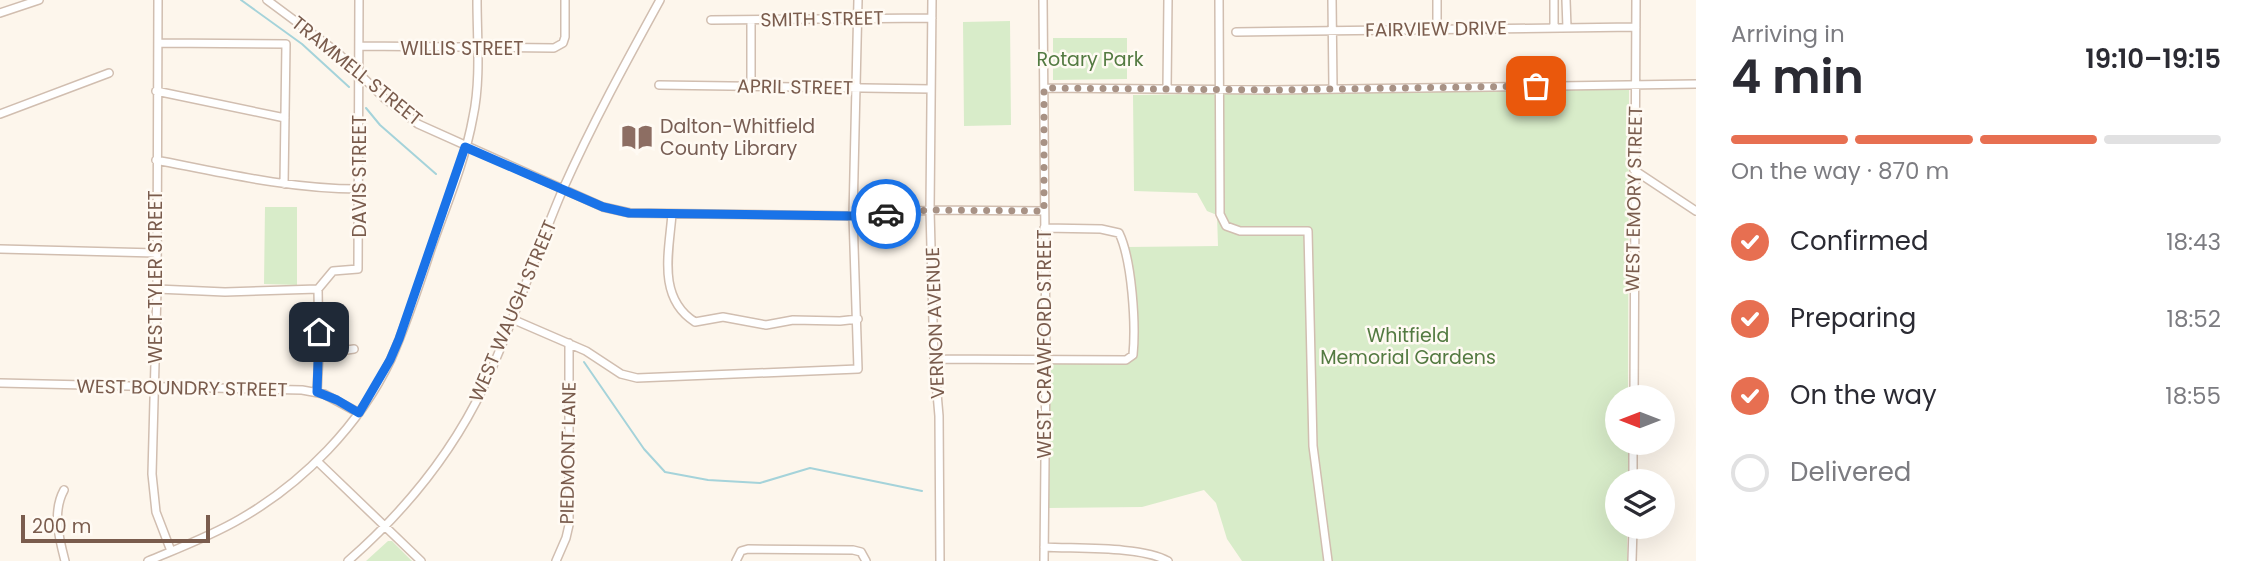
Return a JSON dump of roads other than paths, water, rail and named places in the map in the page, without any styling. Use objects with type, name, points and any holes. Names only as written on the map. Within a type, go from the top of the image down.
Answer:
[{"type":"street","points":[[0,13],[39,0]]},
{"type":"street","name":"WEST TYLER STREET","points":[[158,0],[153,496],[162,533],[171,551]]},
{"type":"street","name":"TRAMMELL STREET","points":[[267,0],[317,36],[358,71],[384,99],[418,124],[603,207],[629,213],[853,216],[930,210],[1044,211]]},
{"type":"street","name":"DAVIS STREET","points":[[318,289],[333,271],[358,269],[359,0]]},
{"type":"street","points":[[148,561],[241,519],[281,492],[317,461],[359,413],[399,339],[474,116],[477,0]]},
{"type":"street","name":"WILLIS STREET","points":[[359,46],[554,48],[563,43],[565,0]]},
{"type":"street","name":"WEST WAUGH STREET","points":[[348,561],[386,525],[420,486],[461,427],[482,388],[512,320],[563,190],[660,0]]},
{"type":"street","points":[[512,320],[569,343],[630,377],[858,369],[853,216],[858,0]]},
{"type":"street","name":"VERNON AVENUE","points":[[932,0],[930,210],[934,359],[939,416],[940,561]]},
{"type":"street","name":"WEST CRAWFORD STREET","points":[[1044,0],[1044,561]]},
{"type":"street","points":[[1167,89],[1168,0]]},
{"type":"street","points":[[1219,0],[1220,214],[1226,226],[1240,231],[1308,231],[1312,446],[1328,561]]},
{"type":"street","points":[[1332,0],[1334,88]]},
{"type":"street","points":[[1437,0],[1437,29]]},
{"type":"street","points":[[1554,0],[1554,28]]},
{"type":"street","points":[[1566,0],[1567,28]]},
{"type":"street","name":"WEST EMORY STREET","points":[[1634,385],[1636,0]]},
{"type":"street","name":"SMITH STREET","points":[[711,20],[932,18]]},
{"type":"street","points":[[751,20],[751,86]]},
{"type":"street","name":"FAIRVIEW DRIVE","points":[[1236,32],[1636,27]]},
{"type":"street","points":[[158,43],[286,44],[284,184]]},
{"type":"street","points":[[0,114],[110,73]]},
{"type":"street","points":[[1044,88],[1696,84]]},
{"type":"street","name":"APRIL STREET","points":[[659,85],[931,89]]},
{"type":"street","points":[[156,91],[285,118]]},
{"type":"street","points":[[156,160],[284,184],[359,189]]},
{"type":"street","points":[[1634,170],[1696,211]]},
{"type":"street","points":[[672,214],[668,286],[676,304],[695,322],[723,317],[766,325],[793,320],[858,319]]},
{"type":"street","points":[[934,359],[1126,360],[1133,355],[1135,337],[1125,246],[1119,233],[1101,229],[1044,228]]},
{"type":"street","points":[[0,249],[156,253]]},
{"type":"street","points":[[157,289],[226,292],[318,289],[317,392]]},
{"type":"street","name":"PIEDMONT LANE","points":[[556,561],[569,525],[569,343]]},
{"type":"street","points":[[319,354],[354,349]]},
{"type":"street","name":"WEST BOUNDRY STREET","points":[[0,383],[317,392],[359,413]]},
{"type":"street","points":[[317,461],[421,561]]},
{"type":"street","points":[[64,490],[57,503],[59,534],[65,561]]},
{"type":"street","points":[[1632,561],[1633,539]]},
{"type":"street","points":[[1044,547],[1134,553],[1168,561]]},
{"type":"street","points":[[736,561],[741,551],[748,549],[853,550],[861,552],[866,560]]},
{"type":"waterway","points":[[241,0],[302,44],[349,87]]},
{"type":"waterway","points":[[366,108],[380,125],[436,174]]},
{"type":"waterway","points":[[584,362],[644,449],[665,472],[708,480],[760,483],[810,468],[922,491]]},
{"type":"place","name":"Dalton-Whitfield County Library","points":[[637,137]]},
{"type":"park label","name":"Rotary Park","points":[[1090,59]]},
{"type":"park label","name":"Whitfield Memorial Gardens","points":[[1408,346]]}]
